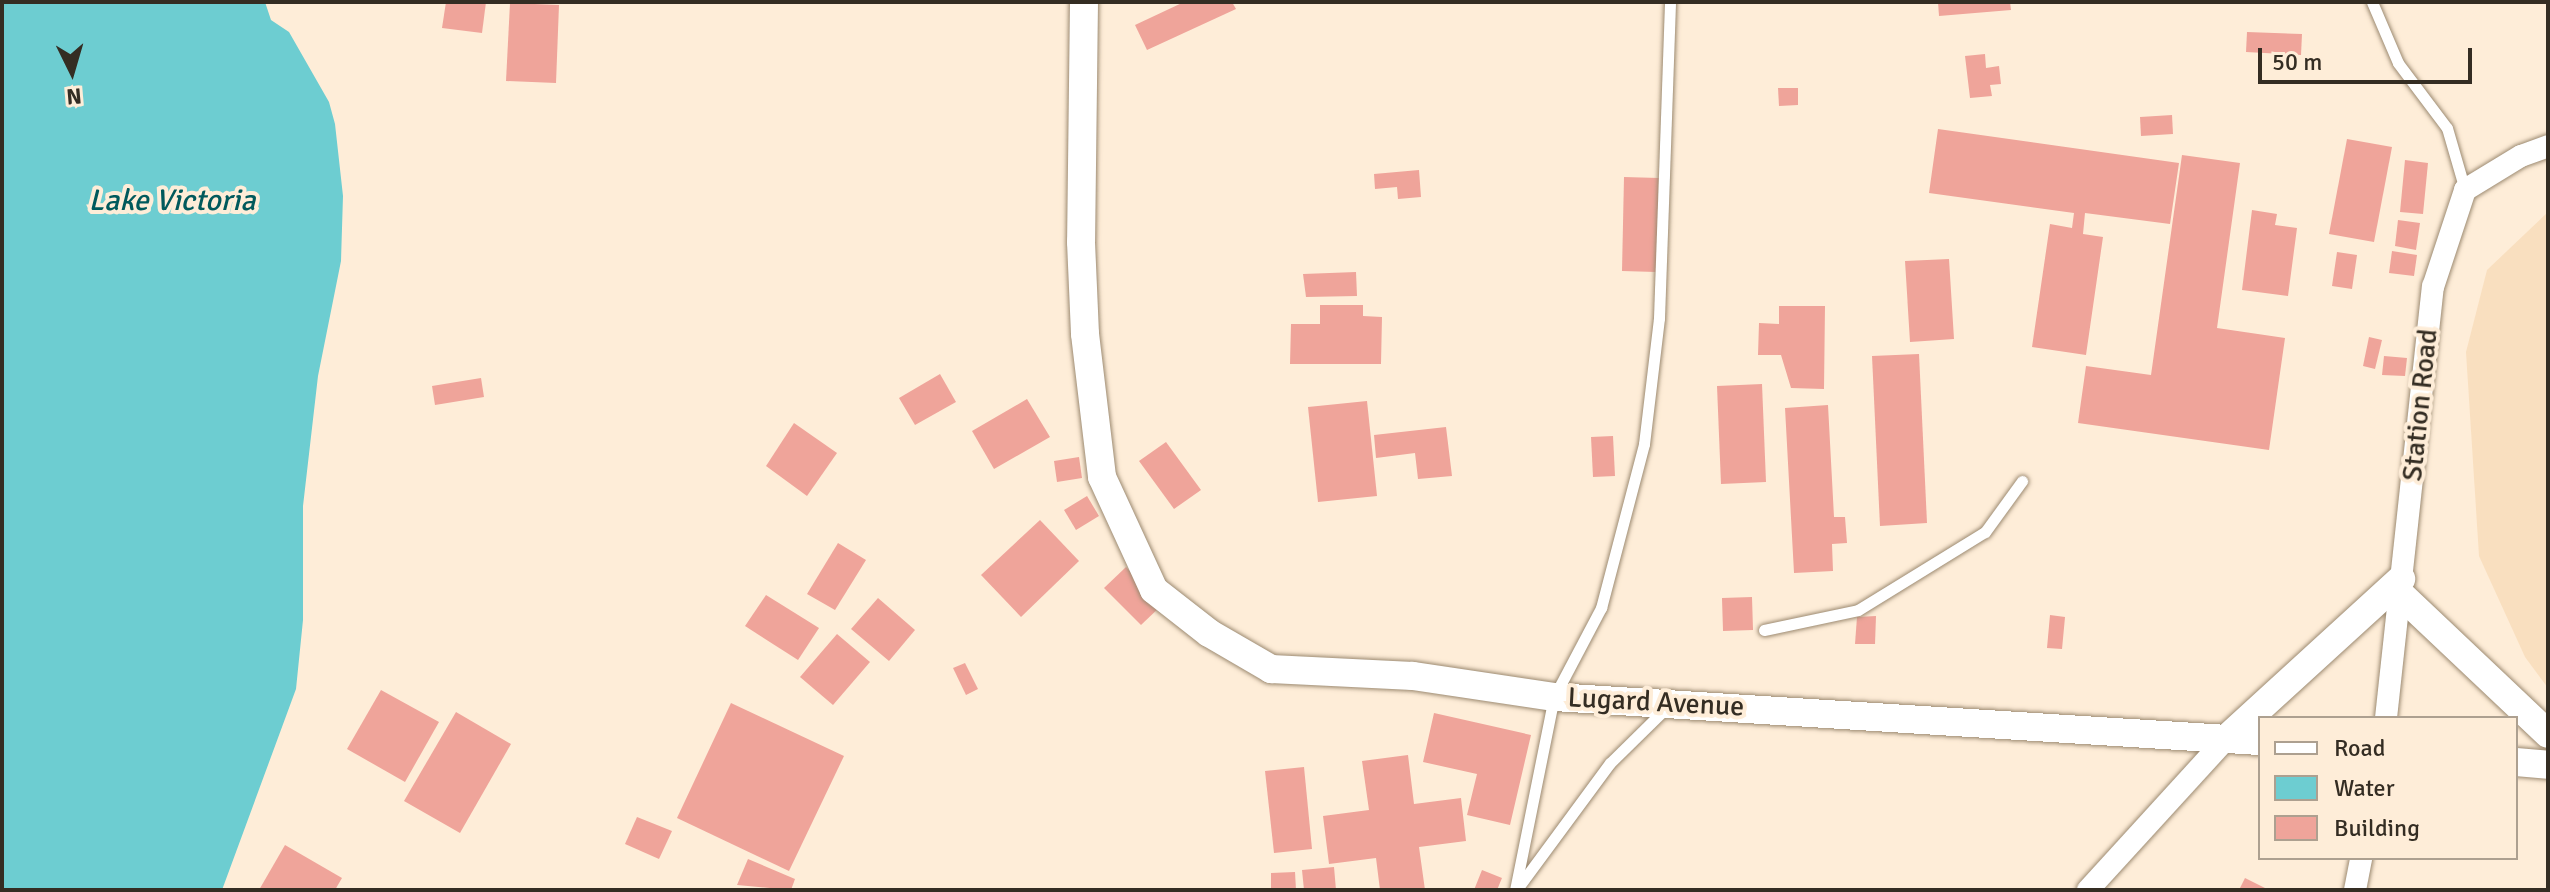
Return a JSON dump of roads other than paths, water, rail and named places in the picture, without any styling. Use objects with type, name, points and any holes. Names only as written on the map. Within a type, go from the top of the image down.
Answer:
[{"type":"street","name":"Lugard Avenue","points":[[1084,2],[1085,334],[1102,477],[1120,522],[1154,590],[1209,633],[1271,669],[1413,676],[1554,697],[2258,741]]},
{"type":"street","points":[[2465,190],[2521,156],[2548,146]]},
{"type":"street","name":"Station Road","points":[[2386,716],[2433,287],[2465,190]]},
{"type":"street","points":[[2088,890],[2227,738],[2400,586],[2548,734]]},
{"type":"street","points":[[2518,762],[2548,765]]},
{"type":"street","points":[[2355,890],[2361,860]]},
{"type":"lane","points":[[1516,890],[1554,697],[1601,608],[1644,444],[1659,318],[1670,2]]},
{"type":"lane","points":[[2372,2],[2398,63],[2447,128],[2465,190]]},
{"type":"lane","points":[[1764,630],[1858,610],[1985,532],[2022,481]]},
{"type":"lane","points":[[1516,890],[1610,763],[1672,702]]},
{"type":"water","name":"Lake Victoria","points":[[2,2],[265,2],[271,20],[289,32],[329,102],[335,124],[343,196],[341,261],[318,376],[303,506],[303,620],[296,689],[222,890],[2,890]]}]
